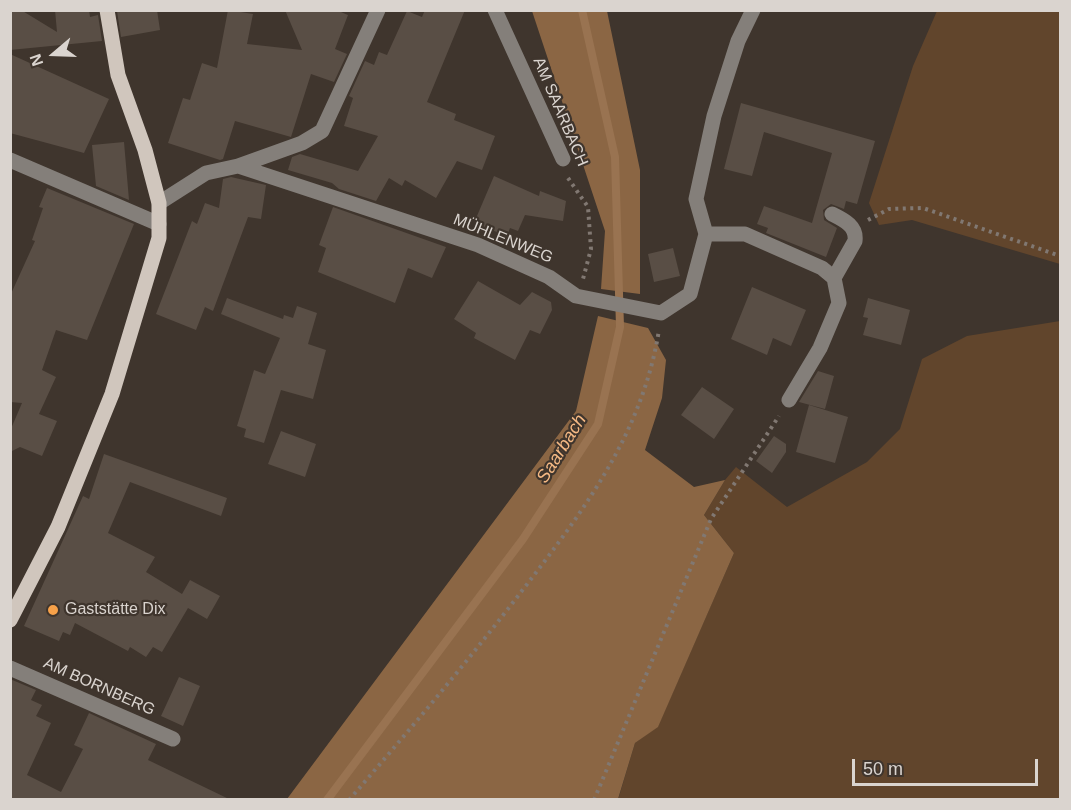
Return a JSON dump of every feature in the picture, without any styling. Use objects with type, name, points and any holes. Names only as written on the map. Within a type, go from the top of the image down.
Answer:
[{"type":"main road","points":[[10,620],[58,527],[112,394],[159,238],[159,203],[145,150],[118,75],[106,10]]},
{"type":"street","points":[[159,203],[206,173],[238,166],[302,143],[322,131],[378,10]]},
{"type":"street","name":"AM SAARBACH","points":[[495,10],[563,159]]},
{"type":"street","points":[[654,312],[690,294],[706,234],[696,199],[714,116],[738,41],[753,10]]},
{"type":"street","points":[[10,160],[159,224]]},
{"type":"street","name":"MÜHLENWEG","points":[[238,166],[478,245],[549,276],[576,296],[654,312]]},
{"type":"street","points":[[832,214],[852,226],[856,234],[855,241],[834,278]]},
{"type":"street","points":[[706,234],[745,234],[822,268],[834,278],[839,303],[820,348],[789,400]]},
{"type":"street","name":"AM BORNBERG","points":[[10,668],[173,739]]},
{"type":"path","name":"AM SAARBACH","points":[[563,159],[564,172],[588,207],[591,249],[586,273],[576,296]]},
{"type":"path","points":[[856,234],[869,218],[889,209],[923,208],[1060,256]]},
{"type":"path","points":[[349,800],[479,648],[588,505],[615,458],[638,405],[658,336],[654,312]]},
{"type":"path","points":[[594,800],[711,519],[789,400]]},
{"type":"shaded area","points":[[532,11],[607,11],[640,170],[640,294],[601,289],[605,231]]},
{"type":"shaded area","points":[[937,11],[1060,11],[1060,264],[912,220],[879,225],[869,203],[913,66]]},
{"type":"shaded area","points":[[598,316],[648,328],[666,360],[662,398],[645,450],[694,487],[725,480],[704,515],[734,553],[658,727],[635,743],[618,799],[287,799],[576,411]]},
{"type":"shaded area","points":[[1060,321],[1060,799],[618,800],[635,743],[658,726],[734,553],[704,515],[725,480],[736,467],[787,507],[867,462],[900,429],[922,359],[967,336]]},
{"type":"building","points":[[10,10],[21,10],[57,32],[55,10],[89,10],[90,17],[98,15],[102,41],[10,50]]},
{"type":"building","points":[[157,10],[160,30],[121,37],[117,11]]},
{"type":"building","points":[[228,10],[253,14],[247,44],[302,50],[285,10],[336,10],[348,15],[335,49],[347,54],[334,82],[311,74],[291,137],[235,121],[223,159],[220,160],[168,143],[183,98],[190,100],[202,63],[217,68]]},
{"type":"building","points":[[425,10],[465,10],[427,102],[456,114],[454,120],[495,136],[482,170],[457,161],[436,198],[405,180],[402,186],[389,178],[376,201],[339,189],[332,183],[288,170],[292,157],[300,154],[358,171],[378,136],[344,126],[353,98],[349,96],[365,61],[374,65],[379,52],[387,55],[407,11],[422,17]]},
{"type":"building","points":[[10,54],[109,99],[84,153],[10,133]]},
{"type":"building","points":[[741,103],[875,141],[857,204],[846,201],[844,209],[831,204],[823,210],[824,220],[837,228],[826,257],[766,233],[768,228],[757,224],[764,206],[812,223],[832,153],[764,132],[752,176],[724,169]]},
{"type":"building","points":[[124,142],[129,200],[96,186],[92,145]]},
{"type":"building","points":[[494,176],[539,196],[540,191],[566,201],[563,221],[525,215],[518,231],[510,228],[507,236],[474,223]]},
{"type":"building","points":[[231,177],[266,185],[261,219],[248,217],[213,311],[205,307],[196,330],[156,314],[192,221],[197,224],[205,203],[219,208],[223,179]]},
{"type":"building","points":[[47,188],[134,224],[87,340],[56,330],[42,370],[56,377],[39,414],[57,421],[42,456],[20,447],[10,452],[10,431],[22,403],[10,402],[10,296],[35,241],[32,240],[43,208],[39,207]]},
{"type":"building","points":[[333,207],[446,247],[432,278],[408,268],[395,303],[318,272],[326,248],[319,245]]},
{"type":"building","points":[[673,248],[680,276],[654,282],[648,254]]},
{"type":"building","points":[[478,281],[520,305],[532,292],[551,302],[552,310],[540,334],[530,330],[515,360],[474,338],[476,333],[454,319]]},
{"type":"building","points":[[752,287],[806,310],[791,346],[773,338],[767,355],[731,339]]},
{"type":"building","points":[[227,298],[283,319],[284,315],[293,318],[297,306],[317,313],[308,344],[326,350],[313,399],[281,390],[264,443],[244,437],[246,429],[237,426],[254,370],[265,374],[280,338],[221,314]]},
{"type":"building","points":[[868,298],[910,310],[901,345],[863,335],[868,318],[863,317]]},
{"type":"building","points":[[818,371],[834,376],[825,409],[799,402]]},
{"type":"building","points":[[702,387],[734,409],[714,439],[681,415]]},
{"type":"building","points":[[809,405],[848,417],[835,463],[796,452]]},
{"type":"building","points":[[281,431],[316,444],[305,477],[268,464]]},
{"type":"building","points":[[774,436],[786,444],[786,452],[772,473],[756,461]]},
{"type":"building","points":[[104,454],[227,498],[221,516],[130,482],[108,533],[155,557],[146,572],[182,594],[190,580],[220,596],[207,619],[188,608],[162,652],[153,647],[146,657],[130,647],[128,651],[75,623],[70,635],[63,632],[59,641],[24,626],[83,496],[89,499]]},
{"type":"building","points":[[179,677],[200,686],[183,726],[161,716]]},
{"type":"building","points":[[10,679],[36,690],[31,700],[42,705],[36,716],[51,723],[27,775],[61,792],[83,749],[74,745],[89,713],[156,744],[148,760],[231,800],[10,800]]},
{"type":"waterway","name":"Saarbach","points":[[327,800],[523,539],[598,424],[620,327],[615,157],[582,10]]},
{"type":"place","name":"Gaststätte Dix","points":[[53,610]]}]
